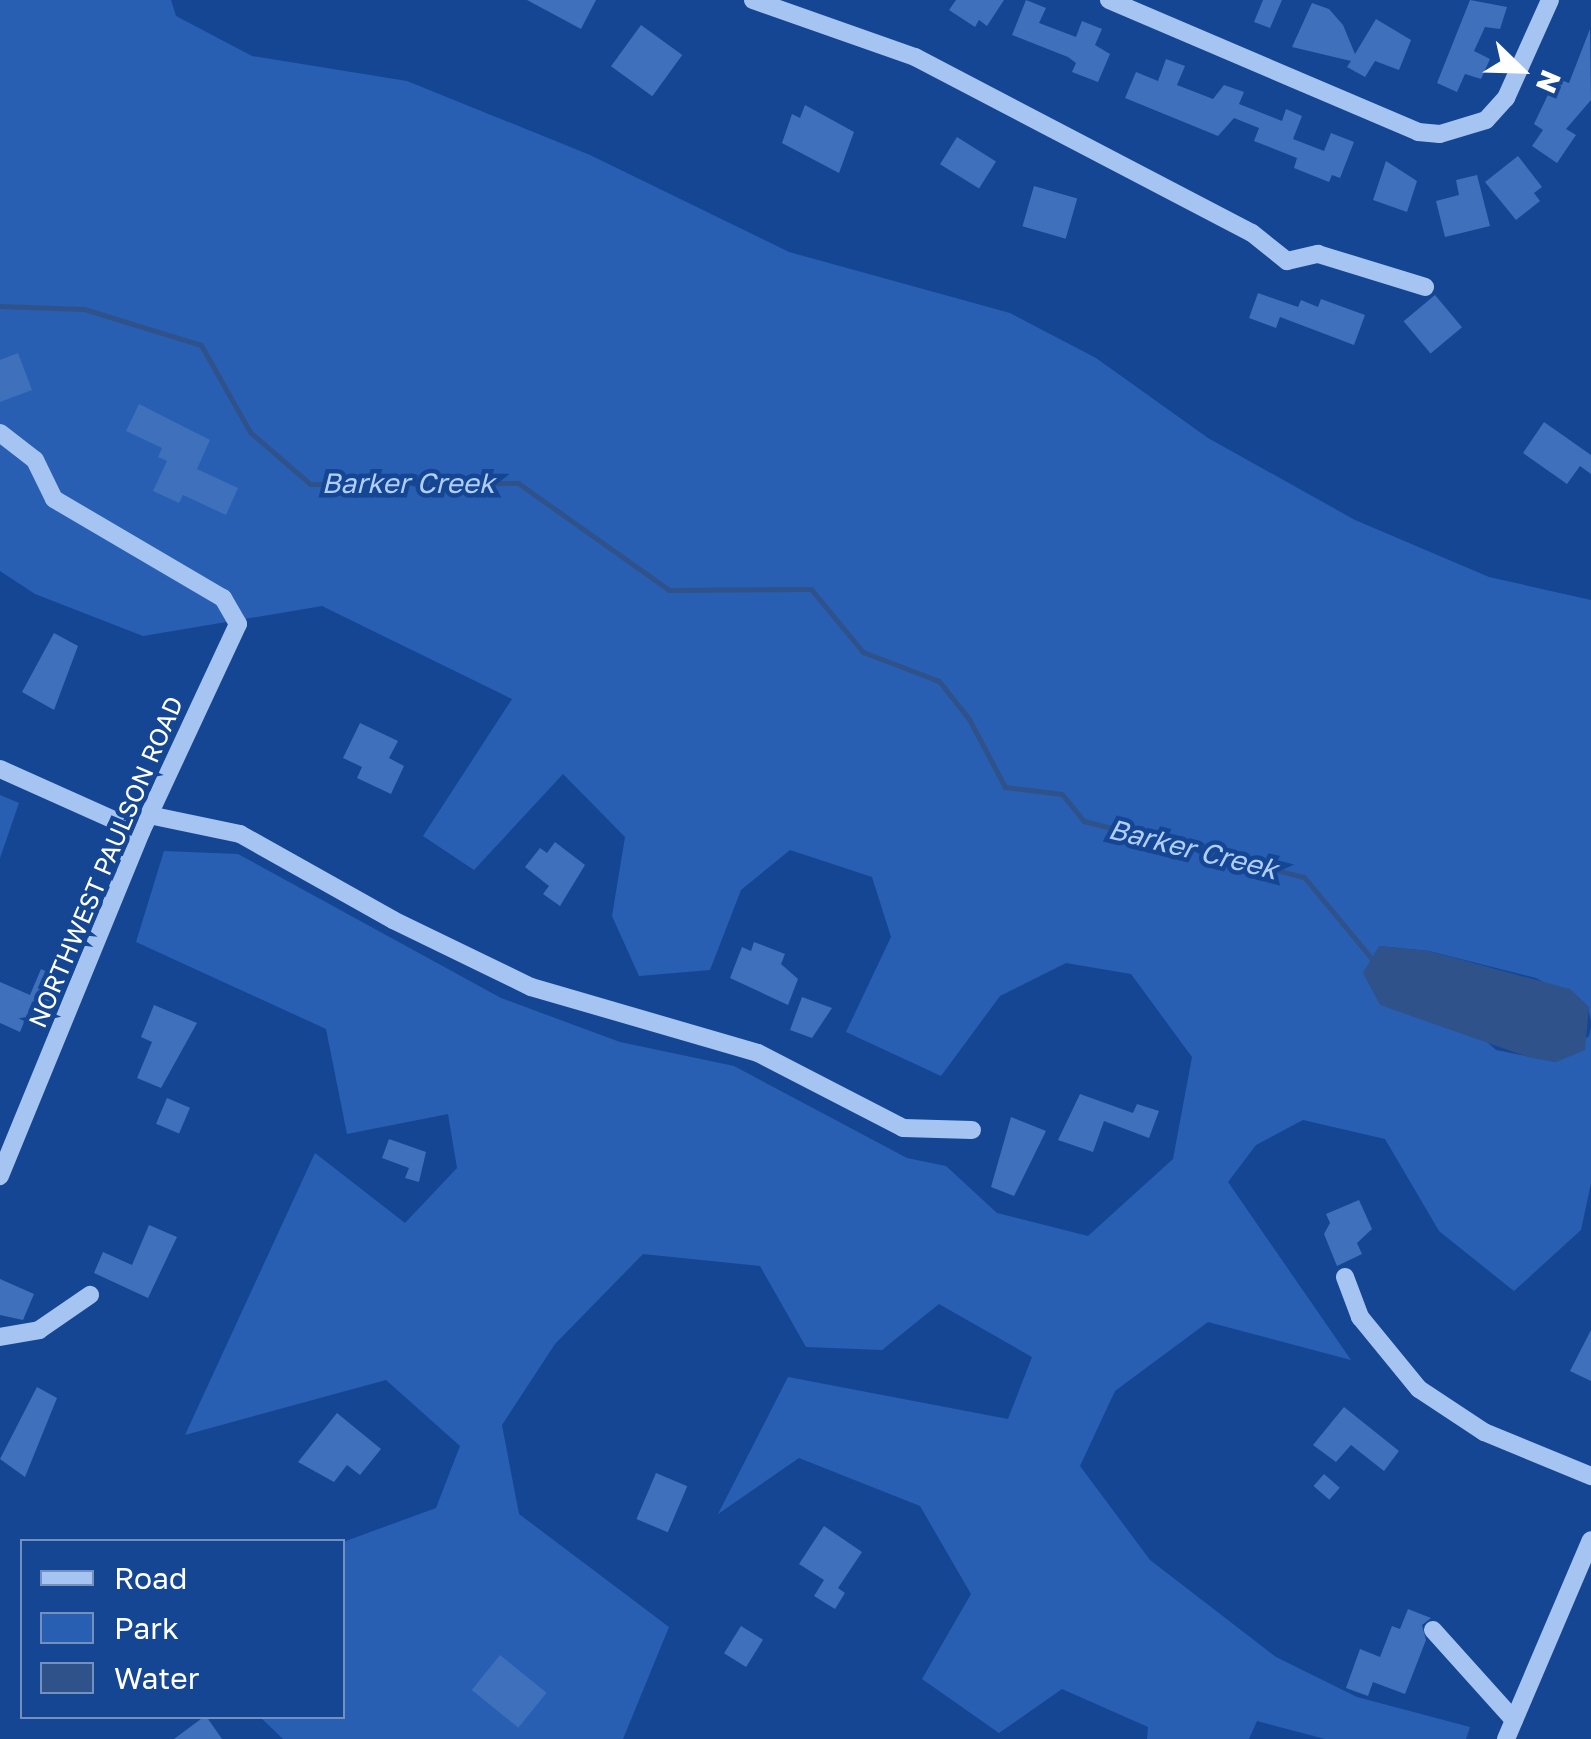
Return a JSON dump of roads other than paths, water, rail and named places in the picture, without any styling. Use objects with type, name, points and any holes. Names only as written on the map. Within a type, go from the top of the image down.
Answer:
[{"type":"street","points":[[753,0],[915,57],[1252,233],[1287,262],[1318,254],[1425,287]]},
{"type":"street","points":[[1109,0],[1418,132],[1440,134],[1486,120],[1506,98],[1550,0]]},
{"type":"street","name":"NORTHWEST PAULSON ROAD","points":[[0,433],[35,460],[54,499],[223,598],[238,624],[145,823],[0,1176]]},
{"type":"street","points":[[0,769],[145,823],[244,836],[392,920],[531,987],[748,1049],[903,1128],[972,1130]]},
{"type":"street","points":[[1346,1277],[1360,1317],[1419,1389],[1484,1432],[1591,1476]]},
{"type":"street","points":[[0,1337],[40,1330],[90,1295]]},
{"type":"street","points":[[1506,1739],[1591,1540]]},
{"type":"street","points":[[1433,1630],[1514,1720]]},
{"type":"water","points":[[1379,946],[1429,951],[1570,989],[1589,1007],[1585,1050],[1556,1062],[1528,1057],[1380,1005],[1363,973]]},
{"type":"waterway","name":"Barker Creek","points":[[0,306],[84,309],[201,345],[250,432],[310,484],[518,483],[669,590],[811,589],[863,652],[939,681],[969,719],[1005,787],[1062,794],[1084,821],[1304,877],[1372,959]]}]
